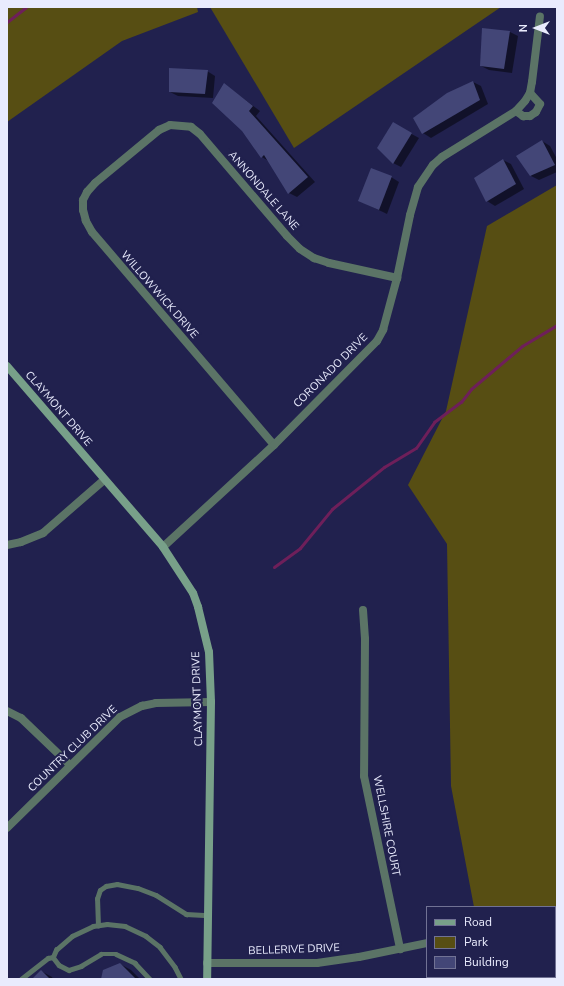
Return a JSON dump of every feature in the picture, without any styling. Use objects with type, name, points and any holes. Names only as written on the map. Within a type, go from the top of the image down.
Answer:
[{"type":"street","name":"CORONADO DRIVE","points":[[163,547],[274,445],[377,341],[383,330],[397,278],[414,200],[424,177],[433,165],[453,149],[516,111],[530,93],[540,16]]},
{"type":"street","points":[[516,111],[523,116],[530,116],[536,112],[540,104],[530,93]]},
{"type":"street","name":"ANNONDALE LANE","points":[[128,156],[159,130],[170,125],[191,127],[200,134],[287,236],[300,248],[314,258],[329,263],[397,278]]},
{"type":"street","name":"WILLOWWICK DRIVE","points":[[128,156],[87,192],[84,200],[86,221],[92,232],[112,257],[274,445]]},
{"type":"street","name":"CLAYMONT DRIVE","points":[[7,366],[163,547],[193,593],[198,607],[209,652],[211,702],[207,979]]},
{"type":"street","points":[[7,545],[21,542],[43,533],[104,480]]},
{"type":"street","name":"WELLSHIRE COURT","points":[[363,610],[365,639],[364,776],[400,949]]},
{"type":"street","name":"COUNTRY CLUB DRIVE","points":[[7,828],[120,717],[129,711],[156,703],[211,702]]},
{"type":"street","points":[[7,711],[21,718],[70,765]]},
{"type":"street","name":"BELLERIVE DRIVE","points":[[207,963],[317,963],[342,960],[426,943]]},
{"type":"lane","points":[[98,926],[96,899],[100,890],[106,886],[117,884],[138,888],[156,895],[186,914],[208,915]]},
{"type":"lane","points":[[53,957],[56,950],[72,936],[107,924],[125,926],[146,936],[160,947],[175,967],[181,979]]},
{"type":"lane","points":[[53,957],[59,965],[69,970],[81,966],[101,954],[116,954],[135,963],[150,979]]},
{"type":"lane","points":[[21,979],[40,963],[53,957]]},
{"type":"green space","points":[[7,7],[197,7],[198,12],[122,41],[7,122]]},
{"type":"green space","points":[[210,7],[501,7],[294,148]]},
{"type":"green space","points":[[557,185],[557,979],[488,978],[556,978],[556,906],[474,906],[451,786],[447,544],[408,485],[446,411],[487,226]]},
{"type":"building","points":[[482,28],[510,31],[504,69],[480,66]]},
{"type":"building","points":[[169,68],[208,70],[205,94],[169,92]]},
{"type":"building","points":[[473,81],[480,100],[422,134],[413,118],[447,93]]},
{"type":"building","points":[[224,83],[253,106],[249,111],[308,177],[288,194],[264,155],[261,158],[242,131],[212,103]]},
{"type":"building","points":[[393,122],[412,133],[393,164],[377,148]]},
{"type":"building","points":[[542,140],[555,165],[530,176],[516,156]]},
{"type":"building","points":[[503,159],[516,184],[486,202],[474,178]]},
{"type":"building","points":[[371,168],[392,176],[379,210],[358,201]]},
{"type":"building","points":[[120,963],[136,979],[101,979],[103,970]]},
{"type":"building","points":[[41,970],[50,979],[32,979]]},
{"type":"waterway","points":[[7,22],[26,7]]},
{"type":"waterway","points":[[274,567],[300,548],[332,509],[384,467],[416,448],[434,422],[461,402],[471,389],[522,346],[557,325]]}]
